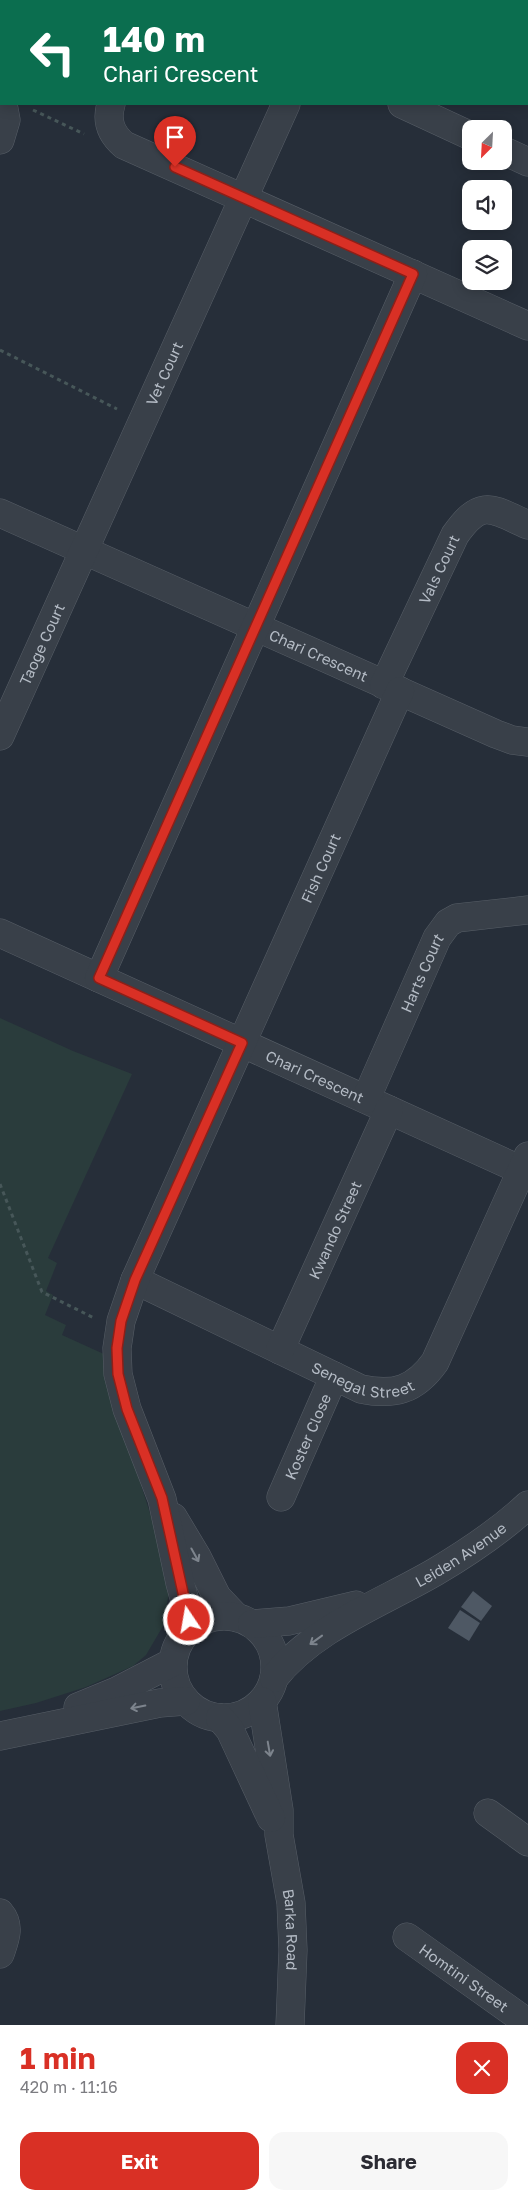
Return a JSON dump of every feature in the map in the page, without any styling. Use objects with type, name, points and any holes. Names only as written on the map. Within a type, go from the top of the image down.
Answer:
[{"type":"street","name":"Vet Court","points":[[84,551],[286,105]]},
{"type":"street","points":[[404,105],[462,132]]},
{"type":"street","points":[[0,140],[6,120],[16,106]]},
{"type":"street","points":[[110,116],[116,138],[124,145],[243,196],[528,326]]},
{"type":"street","points":[[512,155],[528,162]]},
{"type":"street","points":[[99,978],[413,274]]},
{"type":"street","name":"Vals Court","points":[[392,688],[455,534],[471,515],[484,509],[492,510],[528,525]]},
{"type":"street","name":"Chari Crescent","points":[[0,514],[496,734],[512,740],[528,742]]},
{"type":"street","name":"Taoge Court","points":[[0,736],[84,551]]},
{"type":"street","name":"Fish Court","points":[[162,1498],[121,1392],[117,1348],[121,1321],[135,1280],[242,1043],[392,688]]},
{"type":"street","name":"Harts Court","points":[[378,1105],[437,938],[448,923],[465,916],[528,910]]},
{"type":"street","name":"Chari Crescent","points":[[0,933],[378,1105],[525,1163]]},
{"type":"street","name":"Kwando Street","points":[[280,1350],[378,1105]]},
{"type":"street","name":"Senegal Street","points":[[135,1280],[361,1389],[376,1392],[392,1392],[407,1387],[428,1372],[435,1362],[525,1163]]},
{"type":"street","name":"Koster Close","points":[[281,1497],[334,1376]]},
{"type":"street","points":[[162,1498],[217,1597],[264,1634],[271,1648],[275,1662],[268,1690],[243,1714],[220,1718],[202,1712],[186,1701],[178,1690],[173,1676],[174,1653],[189,1620],[162,1498]]},
{"type":"street","name":"Leiden Avenue","points":[[268,1690],[288,1661],[318,1638],[436,1571],[474,1547],[528,1506]]},
{"type":"street","name":"Leiden Avenue","points":[[244,1620],[289,1621],[388,1597]]},
{"type":"street","points":[[184,1634],[194,1625],[208,1618],[222,1616],[244,1620]]},
{"type":"street","points":[[40,1728],[76,1707],[117,1691],[173,1662]]},
{"type":"street","name":"Barka Road","points":[[268,1690],[279,1810],[278,1835],[291,1903],[294,1950],[290,2025]]},
{"type":"street","points":[[0,1736],[160,1703],[186,1701]]},
{"type":"street","name":"Barka Road","points":[[220,1718],[230,1730],[278,1835]]},
{"type":"street","points":[[488,1813],[528,1842]]},
{"type":"street","points":[[0,1913],[6,1924],[7,1934],[0,1954]]},
{"type":"street","name":"Homtini Street","points":[[407,1937],[523,2018]]},
{"type":"path","points":[[16,106],[90,137],[110,116]]},
{"type":"path","points":[[0,350],[142,422]]},
{"type":"path","points":[[0,1184],[42,1292],[120,1330]]},
{"type":"shaded area","points":[[0,1018],[73,1051],[132,1074],[48,1258],[57,1263],[46,1291],[53,1295],[45,1315],[66,1325],[62,1335],[106,1355],[115,1404],[165,1560],[169,1593],[163,1626],[146,1655],[133,1666],[86,1687],[36,1703],[0,1711]]},
{"type":"building","points":[[473,1591],[492,1606],[481,1621],[461,1607]]},
{"type":"building","points":[[460,1610],[480,1623],[469,1641],[448,1628]]},
{"type":"route","points":[[175,167],[413,274],[99,978],[242,1043],[135,1280],[121,1321],[117,1348],[121,1392],[162,1498],[189,1620]]}]
